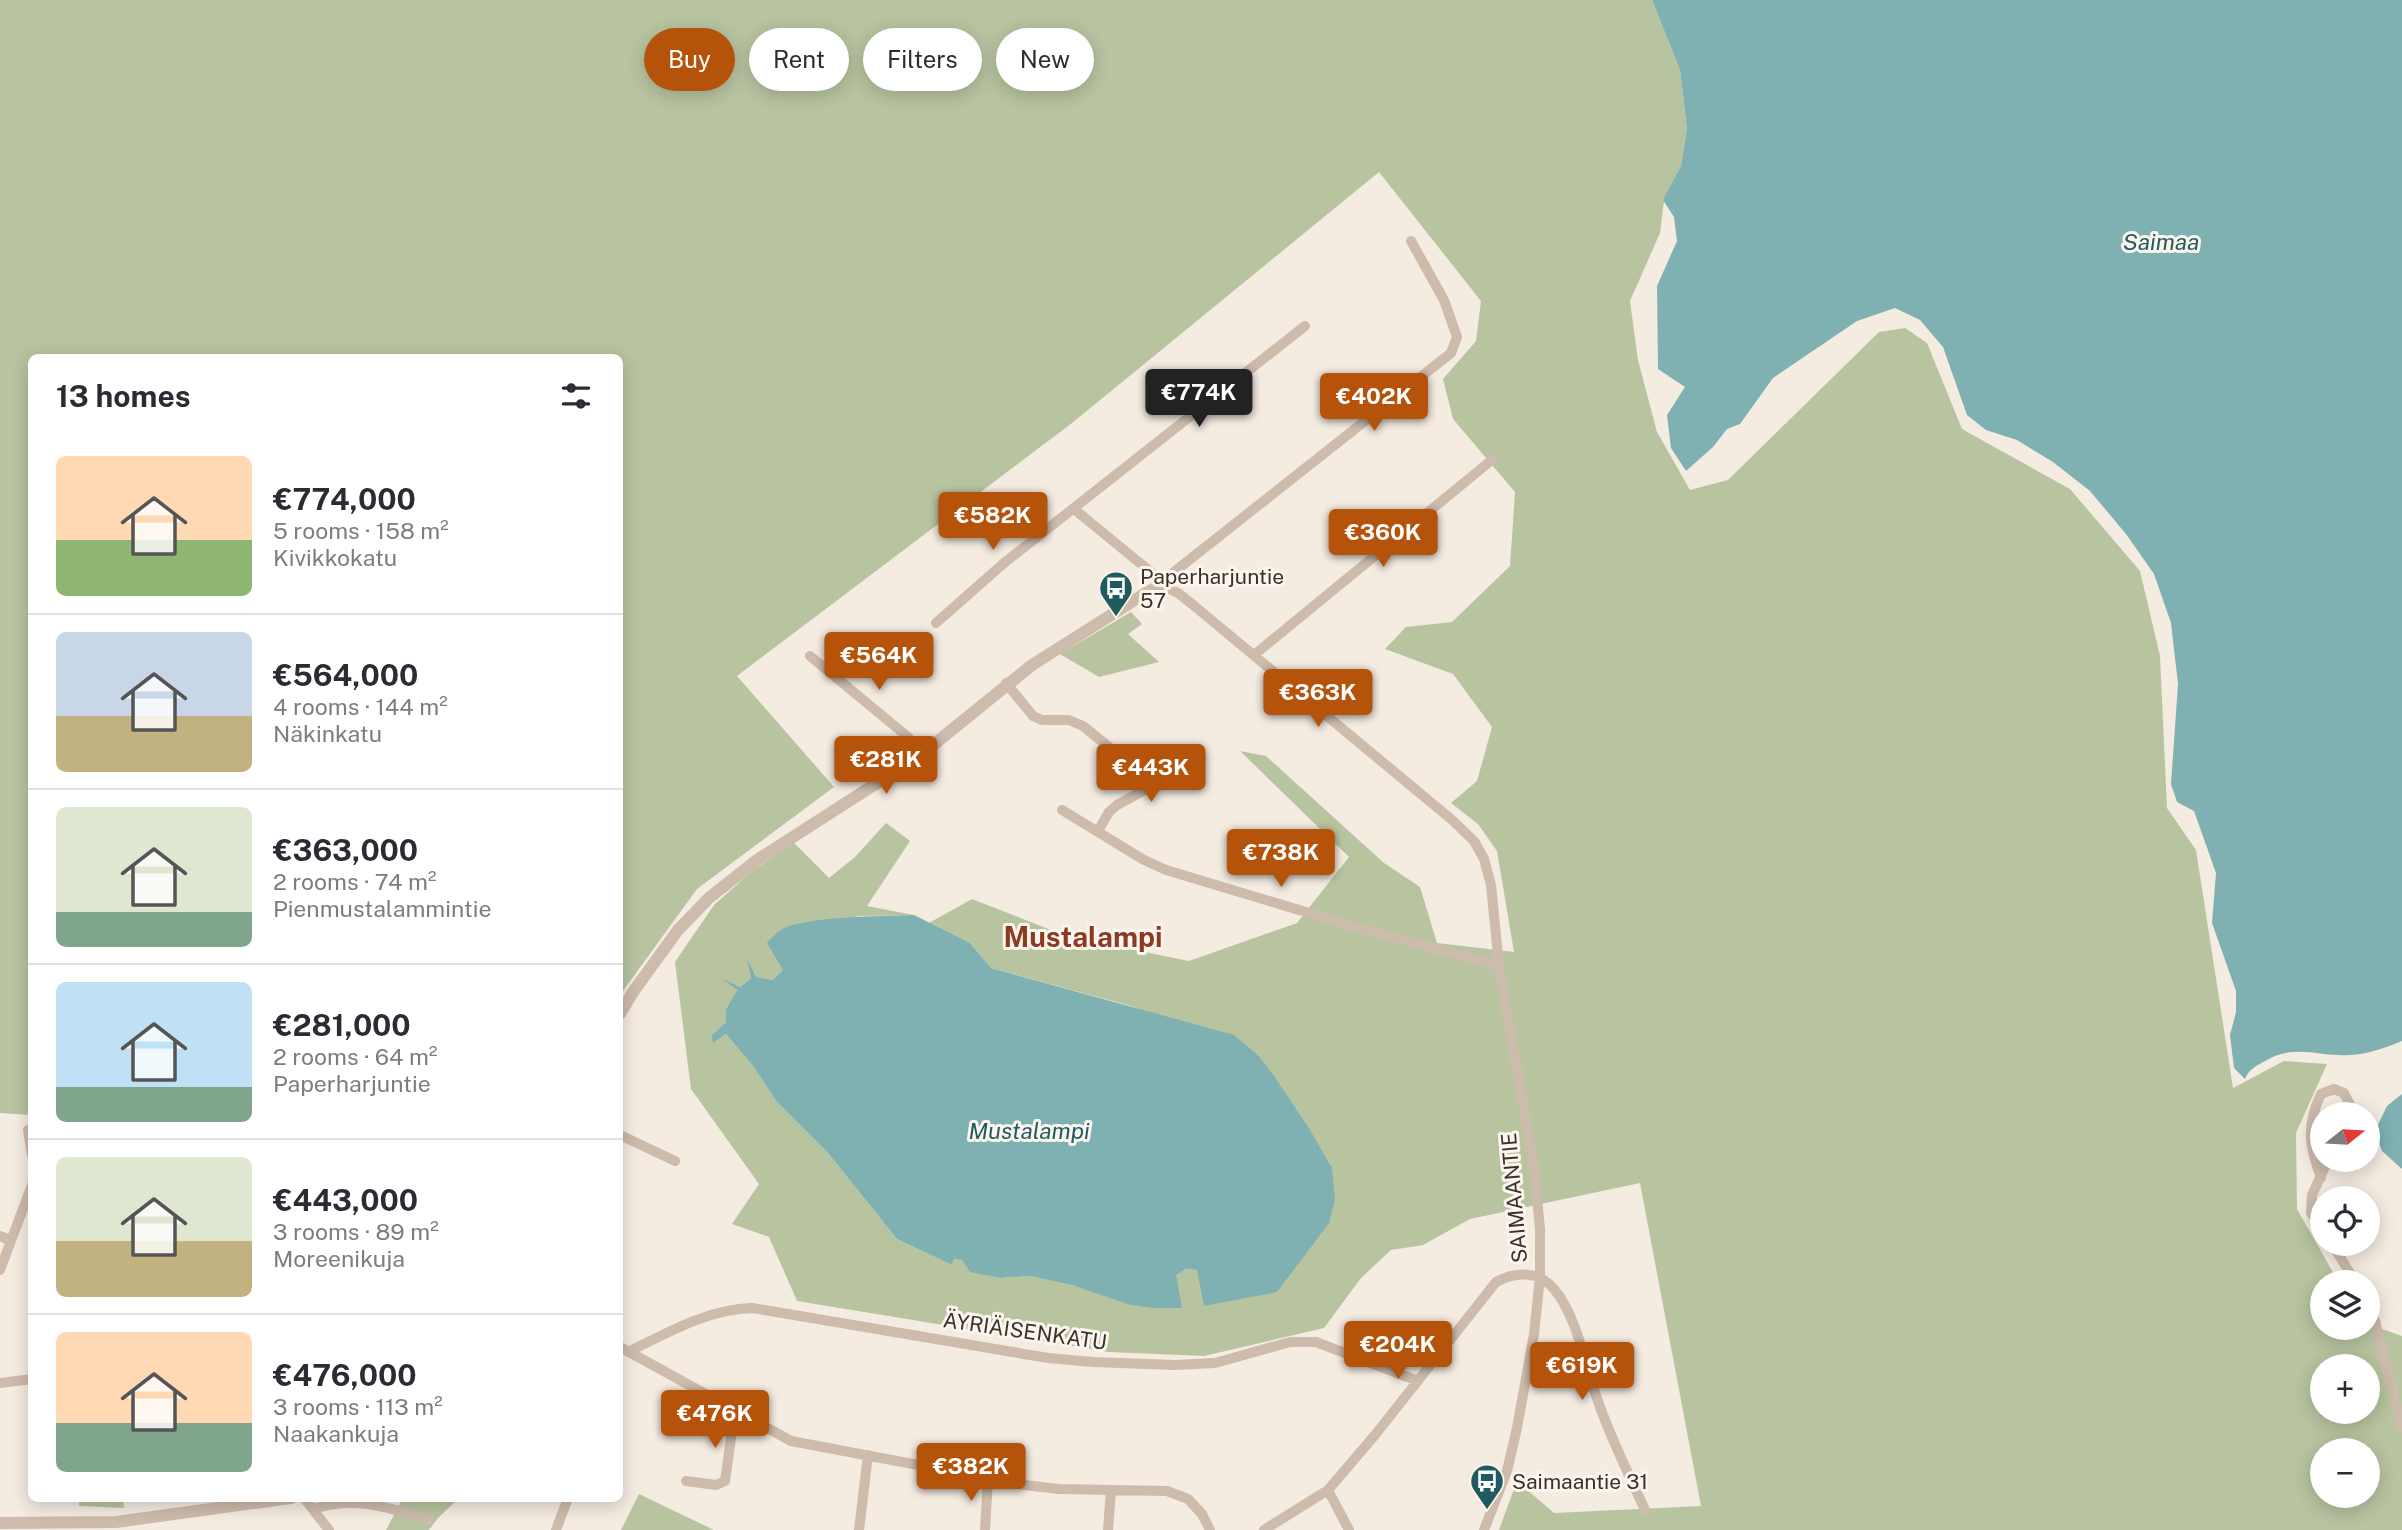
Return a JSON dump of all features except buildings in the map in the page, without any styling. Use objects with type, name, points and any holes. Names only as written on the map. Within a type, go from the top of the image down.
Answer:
[{"type":"street","points":[[623,1009],[678,930],[709,898],[757,860],[922,754],[1006,683],[1087,628],[1149,591],[1163,586],[1174,572],[1451,353],[1458,337],[1444,300],[1411,242]]},
{"type":"street","points":[[936,623],[1004,563],[1306,326]]},
{"type":"street","points":[[1074,509],[1152,573],[1163,586],[1178,593],[1254,655],[1493,459]]},
{"type":"street","name":"SAIMAANTIE","points":[[1254,655],[1474,841],[1484,859],[1492,885],[1499,966],[1534,1168],[1540,1230],[1540,1277],[1534,1334],[1517,1428],[1507,1471],[1484,1530]]},
{"type":"street","points":[[810,656],[908,737],[922,754]]},
{"type":"street","points":[[1006,683],[1033,716],[1042,720],[1069,720],[1083,726],[1156,785]]},
{"type":"street","points":[[1098,831],[1109,812],[1130,797],[1190,765]]},
{"type":"street","points":[[1062,810],[1144,860],[1166,870],[1499,966]]},
{"type":"street","points":[[2317,1102],[2321,1094],[2334,1089],[2344,1093],[2348,1102]]},
{"type":"street","points":[[623,1136],[675,1161]]},
{"type":"street","points":[[2319,1172],[2321,1178]]},
{"type":"street","points":[[2317,1186],[2323,1172]]},
{"type":"street","points":[[0,1269],[5,1238],[28,1193]]},
{"type":"street","points":[[1264,1530],[1328,1490],[1496,1282],[1509,1275],[1540,1277],[1554,1289],[1565,1307],[1583,1352],[1599,1404],[1646,1512]]},
{"type":"street","name":"ÄYRIÄISENKATU","points":[[623,1350],[689,1322],[733,1308],[752,1308],[1034,1356],[1093,1362],[1175,1365],[1215,1363],[1290,1342],[1316,1342],[1418,1381]]},
{"type":"street","points":[[2380,1340],[2402,1428]]},
{"type":"street","points":[[623,1351],[791,1441],[988,1479],[1059,1489],[1167,1491],[1188,1499],[1202,1514],[1210,1530]]},
{"type":"street","points":[[0,1383],[28,1380]]},
{"type":"street","points":[[686,1481],[716,1485],[725,1481],[735,1410]]},
{"type":"street","points":[[859,1530],[867,1455]]},
{"type":"street","points":[[985,1530],[988,1479]]},
{"type":"street","points":[[1108,1530],[1111,1490]]},
{"type":"street","points":[[1328,1490],[1349,1530]]},
{"type":"street","points":[[0,1523],[116,1522],[262,1502]]},
{"type":"street","points":[[307,1502],[329,1530]]},
{"type":"street","points":[[313,1509],[352,1502]]},
{"type":"street","points":[[379,1502],[430,1520]]},
{"type":"street","points":[[556,1530],[566,1502]]},
{"type":"green space","points":[[0,0],[1652,0],[1680,70],[1687,129],[1681,166],[1664,200],[1660,233],[1630,301],[1638,360],[1657,432],[1690,490],[1728,480],[1879,332],[1905,328],[1927,343],[1962,429],[2070,489],[2140,571],[2160,656],[2167,808],[2196,850],[2233,1088],[2284,1061],[2327,1064],[2296,1133],[2297,1209],[2310,1232],[2310,1256],[2324,1256],[2332,1270],[2310,1270],[2310,1340],[2380,1340],[2380,1328],[2402,1336],[2402,1530],[1499,1530],[1517,1481],[1554,1513],[1701,1506],[1640,1183],[1470,1219],[1423,1245],[1391,1250],[1361,1278],[1324,1328],[1204,1356],[1109,1352],[797,1301],[769,1237],[732,1224],[759,1184],[691,1089],[675,962],[714,905],[752,871],[794,843],[829,878],[855,857],[886,823],[910,841],[867,906],[914,915],[857,916],[773,980],[755,977],[749,963],[752,977],[740,987],[727,981],[737,990],[726,1009],[726,1022],[711,1036],[713,1042],[726,1034],[753,1066],[777,1102],[828,1153],[897,1239],[952,1265],[954,1259],[962,1260],[1001,1278],[1030,1276],[1075,1286],[1176,1274],[1186,1269],[1197,1270],[1307,1125],[1259,1056],[1131,1006],[991,968],[970,943],[929,923],[972,899],[1066,936],[1189,961],[1297,923],[1349,857],[1240,751],[1266,756],[1384,863],[1420,887],[1437,943],[1514,952],[1497,851],[1478,824],[1451,803],[1477,781],[1492,727],[1453,674],[1385,649],[1406,627],[1452,622],[1510,566],[1515,492],[1453,419],[1443,379],[1476,341],[1481,301],[1379,172],[1072,423],[737,676],[834,787],[697,889],[623,991],[623,354],[28,354],[28,1115],[0,1113]]},
{"type":"green space","points":[[1131,612],[1142,624],[1128,634],[1159,662],[1099,677],[1060,654]]},
{"type":"green space","points":[[639,1494],[714,1530],[621,1530]]},
{"type":"green space","points":[[79,1502],[123,1502],[124,1508],[79,1506]]},
{"type":"green space","points":[[401,1502],[455,1502],[429,1530],[386,1530]]},
{"type":"water","name":"Saimaa","points":[[1652,0],[2402,0],[2402,1041],[2357,1054],[2286,1053],[2256,1066],[2245,1079],[2234,1068],[2230,1035],[2236,1012],[2236,991],[2212,923],[2216,873],[2194,811],[2177,802],[2171,784],[2178,684],[2171,623],[2154,574],[2126,534],[2090,491],[2053,462],[2017,440],[1986,430],[1967,415],[1943,347],[1920,320],[1895,308],[1857,321],[1773,378],[1740,424],[1727,429],[1713,447],[1686,471],[1671,448],[1667,415],[1685,387],[1658,369],[1657,286],[1677,241],[1674,217],[1663,200],[1681,166],[1687,129],[1680,70]]},
{"type":"water","name":"Mustalampi","points":[[914,915],[970,943],[991,968],[1234,1035],[1259,1056],[1307,1125],[1332,1168],[1335,1199],[1329,1223],[1277,1292],[1204,1306],[1197,1270],[1186,1269],[1176,1275],[1182,1308],[1153,1308],[1131,1305],[1075,1286],[1030,1276],[1001,1278],[970,1272],[962,1260],[954,1259],[952,1265],[897,1239],[828,1153],[777,1102],[753,1066],[726,1034],[713,1043],[711,1036],[726,1022],[726,1009],[737,990],[723,979],[740,987],[751,978],[747,959],[756,977],[773,980],[783,970],[767,943],[779,931],[805,922]]},
{"type":"water","points":[[2402,1094],[2402,1169],[2382,1151],[2380,1145],[2380,1121],[2387,1106]]},
{"type":"place","name":"Paperharjuntie 57","points":[[1116,618]]},
{"type":"place","name":"Saimaantie 31","points":[[1487,1511]]},
{"type":"district","name":"Mustalampi","points":[[1083,936]]}]
